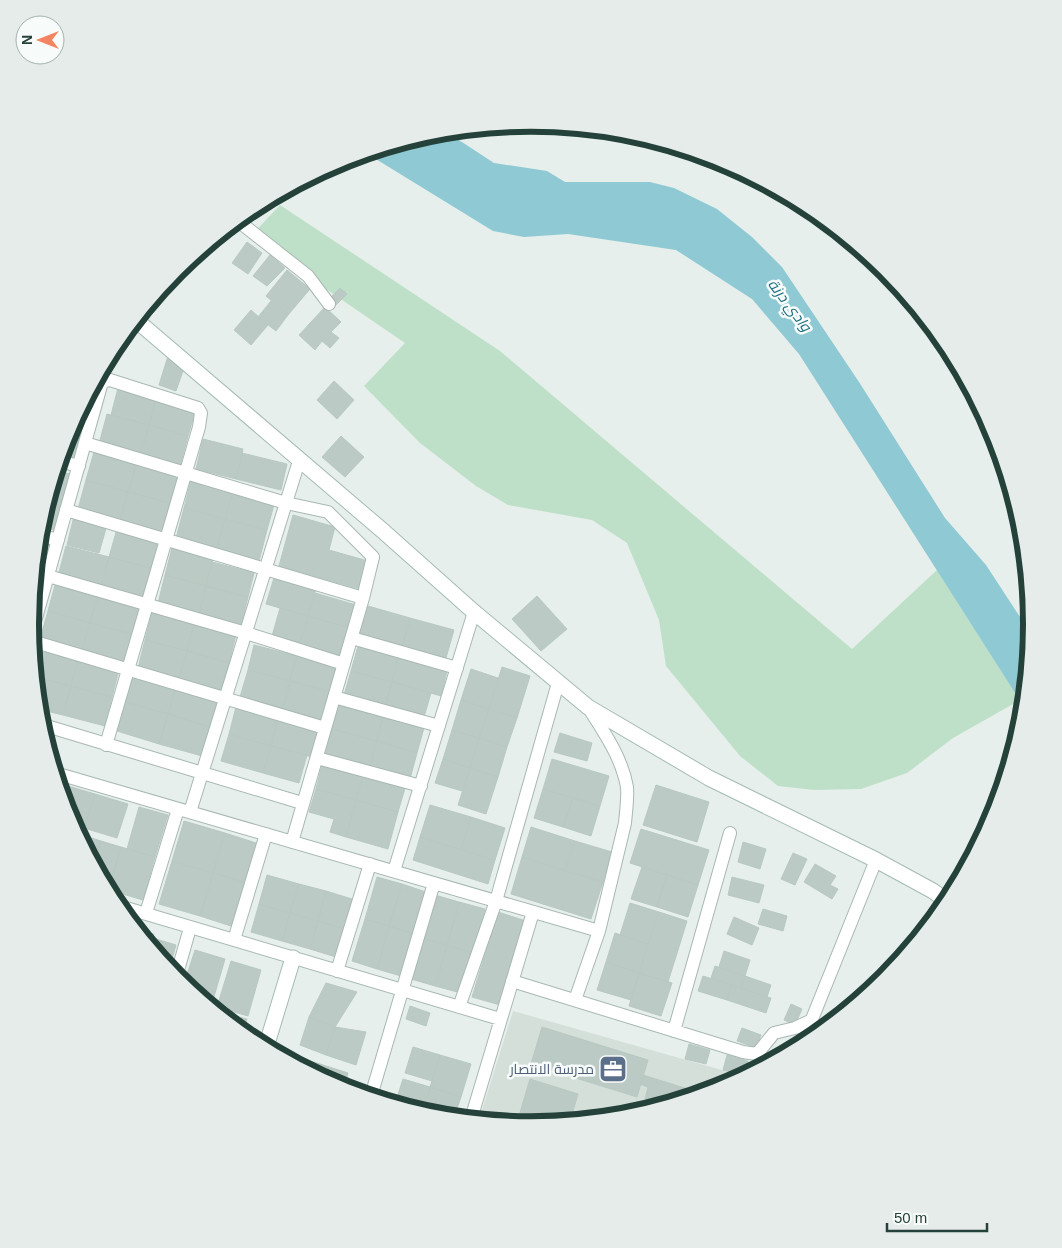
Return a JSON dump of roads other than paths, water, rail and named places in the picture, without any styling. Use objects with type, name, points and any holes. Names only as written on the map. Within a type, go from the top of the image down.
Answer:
[{"type":"street","points":[[243,225],[308,276],[329,304]]},
{"type":"street","points":[[140,324],[383,531],[474,612],[588,707],[709,778],[876,860],[940,896]]},
{"type":"street","points":[[103,382],[110,380],[198,408],[201,420],[106,745]]},
{"type":"street","points":[[40,596],[48,576],[85,443],[89,409]]},
{"type":"street","points":[[85,443],[286,503],[328,512],[373,556],[352,638],[292,842]]},
{"type":"street","points":[[146,913],[184,811],[202,773],[299,461]]},
{"type":"street","points":[[66,463],[79,466]]},
{"type":"street","points":[[66,510],[363,598]]},
{"type":"street","points":[[47,537],[58,540]]},
{"type":"street","points":[[48,576],[246,633],[344,664]]},
{"type":"street","points":[[394,872],[474,612]]},
{"type":"street","points":[[352,638],[457,668]]},
{"type":"street","points":[[40,643],[325,728]]},
{"type":"street","points":[[459,1007],[496,901],[558,683]]},
{"type":"street","points":[[334,697],[439,726]]},
{"type":"street","points":[[575,1000],[599,931],[625,823],[627,789],[622,768],[609,741],[588,707]]},
{"type":"street","points":[[50,727],[302,803]]},
{"type":"street","points":[[316,758],[421,786]]},
{"type":"street","points":[[63,775],[599,931]]},
{"type":"street","points":[[674,1031],[730,833]]},
{"type":"street","points":[[234,940],[266,834]]},
{"type":"street","points":[[806,1031],[876,860]]},
{"type":"street","points":[[337,971],[370,864]]},
{"type":"street","points":[[372,1090],[434,883]]},
{"type":"street","points":[[130,909],[500,1019]]},
{"type":"street","points":[[473,1113],[533,912]]},
{"type":"street","points":[[179,968],[190,928]]},
{"type":"street","points":[[269,1040],[293,958]]},
{"type":"street","points":[[512,981],[743,1052],[757,1054],[774,1033],[795,1028],[810,1021]]},
{"type":"water","name":"وادي درنة","points":[[455,138],[494,163],[547,171],[565,182],[650,182],[674,188],[717,209],[752,237],[782,267],[859,382],[945,518],[986,565],[1022,620],[1022,656],[1018,697],[799,354],[752,299],[676,250],[568,234],[524,237],[493,231],[374,158],[435,141]]},
{"type":"place","name":"مدرسة الانتصار","points":[[613,1069]]}]
